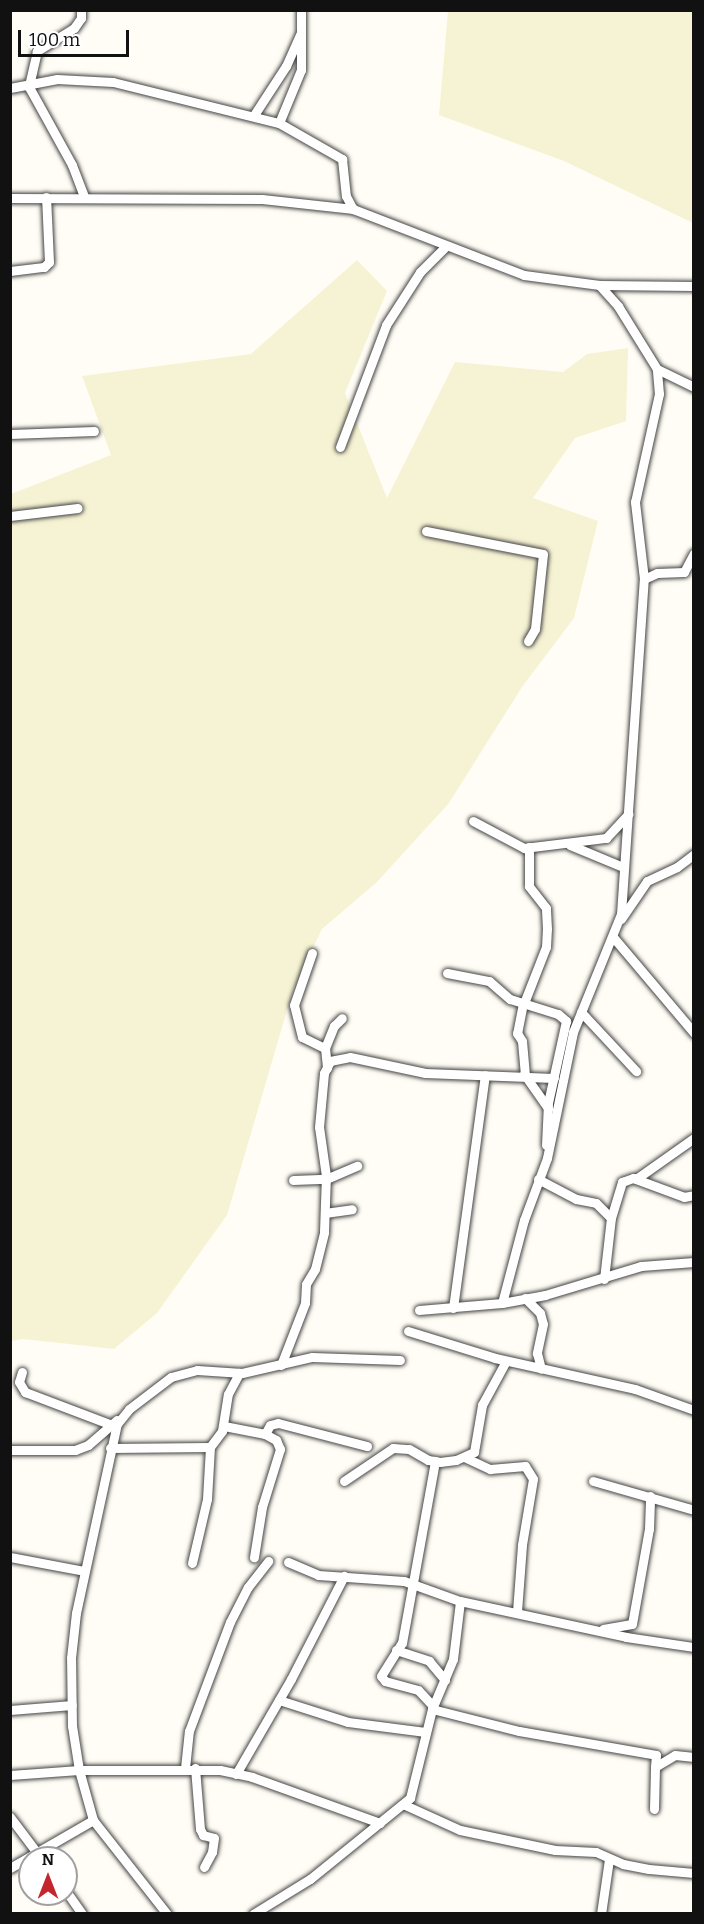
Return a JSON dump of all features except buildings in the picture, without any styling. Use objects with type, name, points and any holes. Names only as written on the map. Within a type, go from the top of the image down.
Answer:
[{"type":"street","points":[[81,10],[81,18],[74,28],[37,51],[28,87],[72,165],[84,196]]},
{"type":"street","points":[[279,123],[301,70],[301,10]]},
{"type":"street","points":[[254,115],[286,66],[301,31]]},
{"type":"street","points":[[10,88],[28,87],[57,79],[113,82],[279,123],[342,159],[346,196],[353,209]]},
{"type":"street","points":[[10,198],[84,196],[262,200],[353,209],[446,247],[524,275],[599,285],[693,286]]},
{"type":"street","points":[[10,270],[44,267],[49,262],[46,197]]},
{"type":"street","points":[[340,447],[386,325],[420,272],[446,247]]},
{"type":"street","points":[[502,1303],[538,1179],[547,1158],[573,1032],[618,923],[644,579],[635,502],[659,394],[657,369],[618,306],[599,285]]},
{"type":"street","points":[[657,369],[693,387]]},
{"type":"street","points":[[10,434],[94,431]]},
{"type":"street","points":[[10,516],[78,508]]},
{"type":"street","points":[[426,531],[543,554],[535,629],[528,641]]},
{"type":"street","points":[[644,579],[657,573],[684,572],[693,554]]},
{"type":"street","points":[[473,820],[516,846],[529,847],[570,845],[606,838],[628,814]]},
{"type":"street","points":[[570,845],[623,867]]},
{"type":"street","points":[[529,847],[529,886],[546,908],[546,947],[524,1003],[517,1033],[522,1041],[524,1074],[548,1108]]},
{"type":"street","points":[[618,923],[647,881],[677,867],[693,854]]},
{"type":"street","points":[[613,937],[693,1033]]},
{"type":"street","points":[[312,953],[294,1005],[302,1037],[325,1048]]},
{"type":"street","points":[[447,973],[489,981],[510,999],[566,1021],[548,1108],[547,1158]]},
{"type":"street","points":[[582,1012],[636,1071]]},
{"type":"street","points":[[281,1365],[305,1303],[306,1284],[316,1265],[325,1213],[326,1179],[320,1127],[327,1068],[325,1048],[334,1026],[342,1018]]},
{"type":"street","points":[[327,1068],[334,1057],[340,1056],[425,1073],[524,1074],[554,1078]]},
{"type":"street","points":[[453,1308],[484,1075]]},
{"type":"street","points":[[604,1279],[612,1218],[622,1182],[636,1179],[693,1138]]},
{"type":"street","points":[[293,1180],[326,1179],[357,1166]]},
{"type":"street","points":[[538,1179],[576,1199],[596,1203],[612,1218]]},
{"type":"street","points":[[636,1179],[684,1197],[693,1195]]},
{"type":"street","points":[[325,1213],[352,1209]]},
{"type":"street","points":[[418,1310],[502,1303],[604,1279],[641,1266],[693,1262]]},
{"type":"street","points":[[525,1298],[540,1313],[543,1324],[537,1353],[541,1369]]},
{"type":"street","points":[[408,1331],[506,1361],[635,1389],[693,1410]]},
{"type":"street","points":[[10,1450],[75,1450],[179,1374],[209,1369],[239,1374],[312,1357],[400,1360]]},
{"type":"street","points":[[344,1481],[393,1449],[409,1449],[435,1461],[464,1457],[476,1449],[482,1405],[506,1361]]},
{"type":"street","points":[[22,1372],[22,1390],[112,1425]]},
{"type":"street","points":[[110,1448],[210,1447],[217,1442],[224,1426],[228,1394],[239,1374]]},
{"type":"street","points":[[120,1417],[110,1448],[84,1571],[72,1642],[72,1705],[79,1770],[93,1820],[167,1914]]},
{"type":"street","points":[[265,1434],[270,1425],[278,1423],[367,1446]]},
{"type":"street","points":[[224,1426],[265,1434],[276,1440],[280,1449],[262,1507],[255,1557]]},
{"type":"street","points":[[192,1563],[207,1498],[210,1447]]},
{"type":"street","points":[[464,1457],[490,1469],[525,1466],[533,1479],[517,1612]]},
{"type":"street","points":[[435,1461],[402,1643],[396,1650],[382,1679],[413,1687],[432,1708],[519,1731],[656,1755],[654,1809]]},
{"type":"street","points":[[593,1481],[693,1510]]},
{"type":"street","points":[[597,1630],[632,1624],[649,1529],[650,1496]]},
{"type":"street","points":[[10,1557],[84,1571]]},
{"type":"street","points":[[185,1768],[189,1731],[230,1622],[248,1587],[268,1561]]},
{"type":"street","points":[[288,1562],[312,1574],[413,1583],[460,1601],[693,1648]]},
{"type":"street","points":[[236,1774],[279,1700],[344,1576]]},
{"type":"street","points":[[253,1914],[310,1879],[339,1852],[405,1805],[413,1787],[432,1708],[454,1653],[460,1601]]},
{"type":"street","points":[[396,1650],[429,1661],[445,1680]]},
{"type":"street","points":[[279,1700],[348,1722],[425,1732]]},
{"type":"street","points":[[10,1710],[72,1705]]},
{"type":"street","points":[[655,1767],[675,1755],[693,1757]]},
{"type":"street","points":[[195,1768],[200,1829],[214,1842],[204,1867]]},
{"type":"street","points":[[10,1775],[79,1770],[195,1768],[236,1774],[380,1823]]},
{"type":"street","points":[[405,1805],[460,1830],[555,1850],[596,1852],[609,1859],[649,1869],[693,1873]]},
{"type":"street","points":[[10,1816],[32,1846]]},
{"type":"street","points":[[54,1846],[93,1820]]},
{"type":"street","points":[[601,1914],[609,1859]]},
{"type":"shaded area","points":[[448,11],[693,11],[693,223],[564,161],[439,115]]},
{"type":"shaded area","points":[[357,260],[387,291],[345,393],[387,498],[455,362],[563,372],[587,354],[628,348],[626,421],[575,438],[533,498],[598,521],[574,618],[522,687],[449,803],[377,882],[322,929],[293,990],[227,1215],[157,1313],[114,1349],[23,1339],[11,1341],[11,494],[111,455],[82,376],[251,354]]}]
